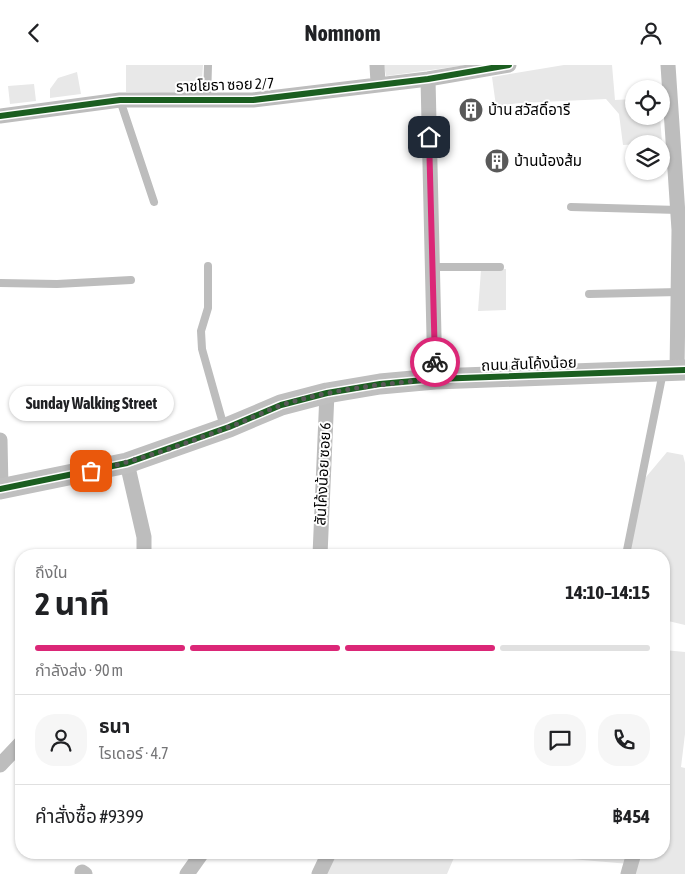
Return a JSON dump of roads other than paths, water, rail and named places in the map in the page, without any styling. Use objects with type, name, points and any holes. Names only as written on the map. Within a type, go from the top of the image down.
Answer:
[{"type":"street","points":[[376,65],[378,83]]},
{"type":"street","name":"ราชโยธา ซอย 2/7","points":[[0,116],[120,100],[253,100],[378,83],[428,79],[509,65]]},
{"type":"street","points":[[668,65],[678,210],[679,292],[675,371]]},
{"type":"street","points":[[428,79],[435,379]]},
{"type":"street","name":"ถนน สันโค้งน้อย","points":[[1,489],[127,463],[224,429],[281,405],[327,393],[380,384],[435,379],[675,371]]},
{"type":"street","name":"สันโค้งน้อย ซอย 6","points":[[320,549],[327,393]]},
{"type":"street","points":[[0,440],[1,489]]},
{"type":"street","points":[[127,463],[144,537],[144,549]]},
{"type":"street","points":[[0,765],[15,749]]},
{"type":"street","points":[[187,874],[198,859]]},
{"type":"street","points":[[318,874],[326,859]]},
{"type":"street","points":[[628,874],[632,859]]},
{"type":"lane","points":[[207,100],[208,65]]},
{"type":"lane","points":[[120,100],[154,202]]},
{"type":"lane","points":[[571,207],[678,210]]},
{"type":"lane","points":[[208,266],[208,308],[201,331],[202,349],[224,429]]},
{"type":"lane","points":[[432,267],[500,267]]},
{"type":"lane","points":[[0,283],[57,285],[131,280]]},
{"type":"lane","points":[[589,294],[679,292]]},
{"type":"lane","points":[[628,549],[675,371]]},
{"type":"place","name":"บ้าน สวัสดิ์อารี","points":[[471,110]]},
{"type":"place","name":"บ้านน้องส้ม","points":[[497,161]]},
{"type":"place","name":"Sunday Walking Street","points":[[91,471]]}]
